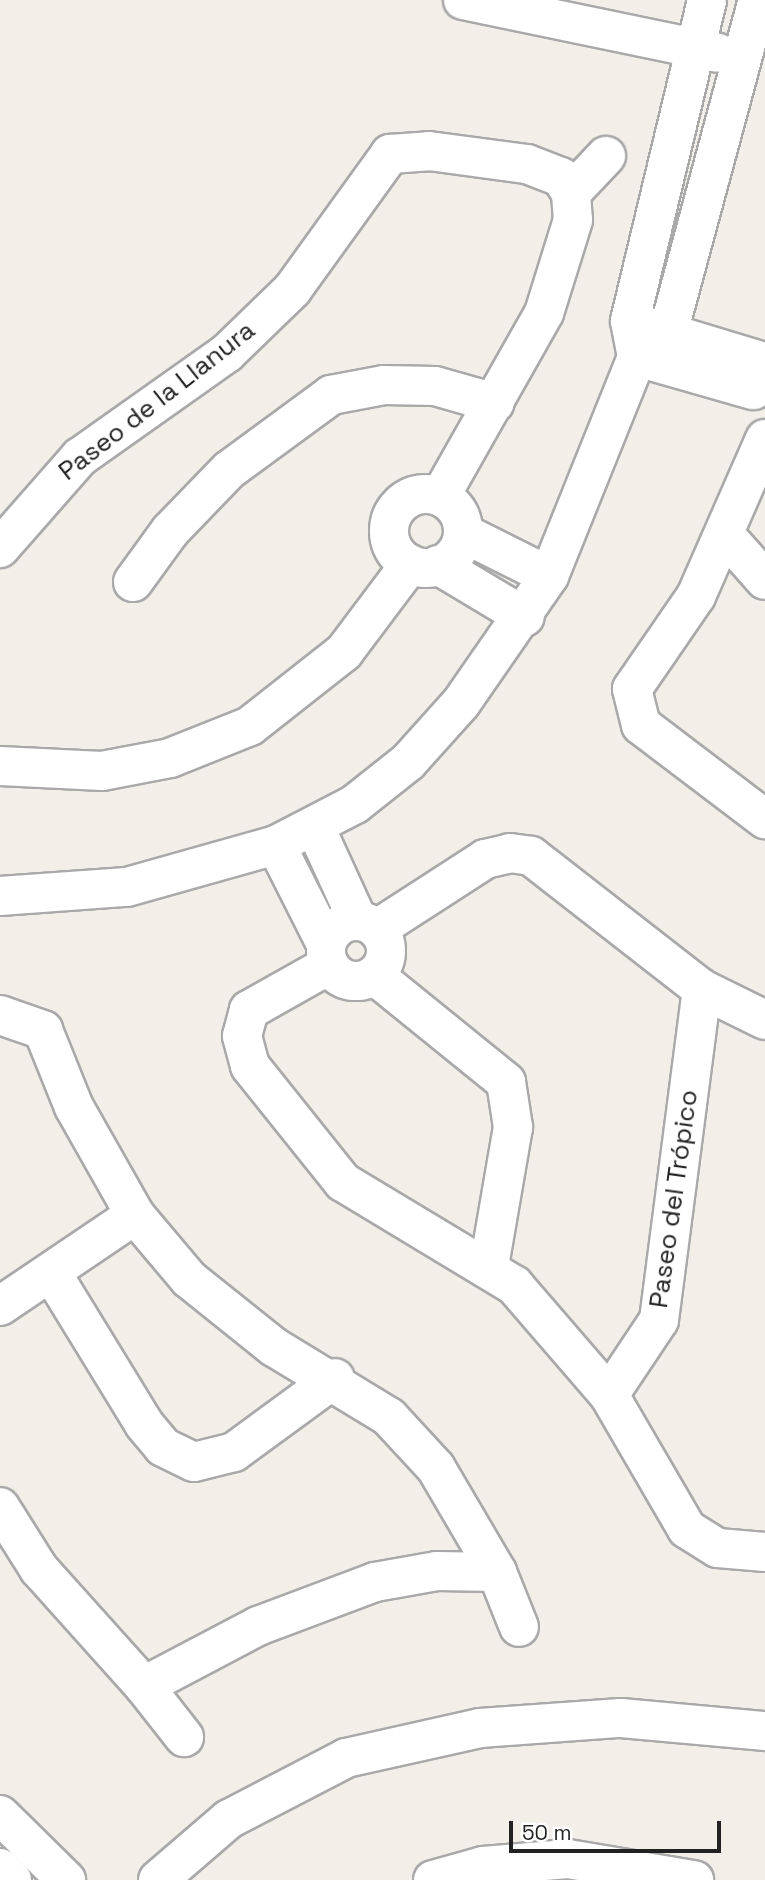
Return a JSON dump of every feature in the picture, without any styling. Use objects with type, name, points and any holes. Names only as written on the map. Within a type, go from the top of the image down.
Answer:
[{"type":"street","points":[[463,0],[754,60]]},
{"type":"street","points":[[0,896],[46,893],[193,873],[276,845],[315,827],[408,762],[525,617],[550,576],[634,339],[692,47],[707,0]]},
{"type":"street","points":[[668,333],[754,60],[758,0]]},
{"type":"street","name":"Paseo de la Llanura","points":[[0,548],[36,500],[80,457],[226,353],[292,290],[387,140],[429,151],[527,164],[561,177],[571,193]]},
{"type":"street","points":[[440,497],[544,313],[573,220],[571,193],[606,156]]},
{"type":"street","points":[[634,339],[668,333],[761,379]]},
{"type":"street","points":[[634,339],[761,379]]},
{"type":"street","points":[[133,582],[170,531],[229,471],[331,395],[384,385],[435,386],[495,403]]},
{"type":"street","points":[[765,439],[696,596],[632,689],[632,708],[641,725],[765,819]]},
{"type":"street","points":[[0,766],[102,771],[170,758],[250,726],[344,652],[424,564],[456,553],[463,533],[458,511],[440,497],[413,496],[393,516],[392,543],[424,564],[525,617]]},
{"type":"street","points":[[463,533],[550,576]]},
{"type":"street","points":[[725,535],[765,580]]},
{"type":"street","points":[[276,845],[327,954],[354,982],[374,975],[386,948],[367,925],[315,827]]},
{"type":"street","points":[[765,1020],[702,989],[531,856],[510,853],[485,859],[367,925],[338,926],[327,954],[249,1010],[242,1036],[250,1066],[344,1182],[489,1266],[514,1285],[609,1395],[687,1529],[718,1548],[765,1552]]},
{"type":"street","points":[[0,881],[46,893]]},
{"type":"street","points":[[374,975],[506,1082],[513,1127],[489,1266]]},
{"type":"street","name":"Paseo del Trópico","points":[[609,1395],[659,1320],[702,989]]},
{"type":"street","points":[[0,1015],[43,1030],[75,1108],[135,1215],[232,1317],[335,1378],[389,1417],[436,1468],[497,1572],[519,1627]]},
{"type":"street","points":[[0,1306],[135,1215]]},
{"type":"street","points":[[51,1272],[144,1424],[163,1447],[194,1462],[233,1452],[335,1378]]},
{"type":"street","points":[[0,1507],[38,1569],[144,1686],[184,1737]]},
{"type":"street","points":[[144,1686],[258,1626],[350,1590],[437,1571],[497,1572]]},
{"type":"street","points":[[159,1880],[229,1819],[346,1758],[480,1728],[621,1718],[765,1731]]},
{"type":"street","points":[[0,1815],[66,1880]]},
{"type":"street","points":[[433,1880],[483,1866],[568,1859],[694,1880]]},
{"type":"street","points":[[0,1868],[12,1880]]}]
